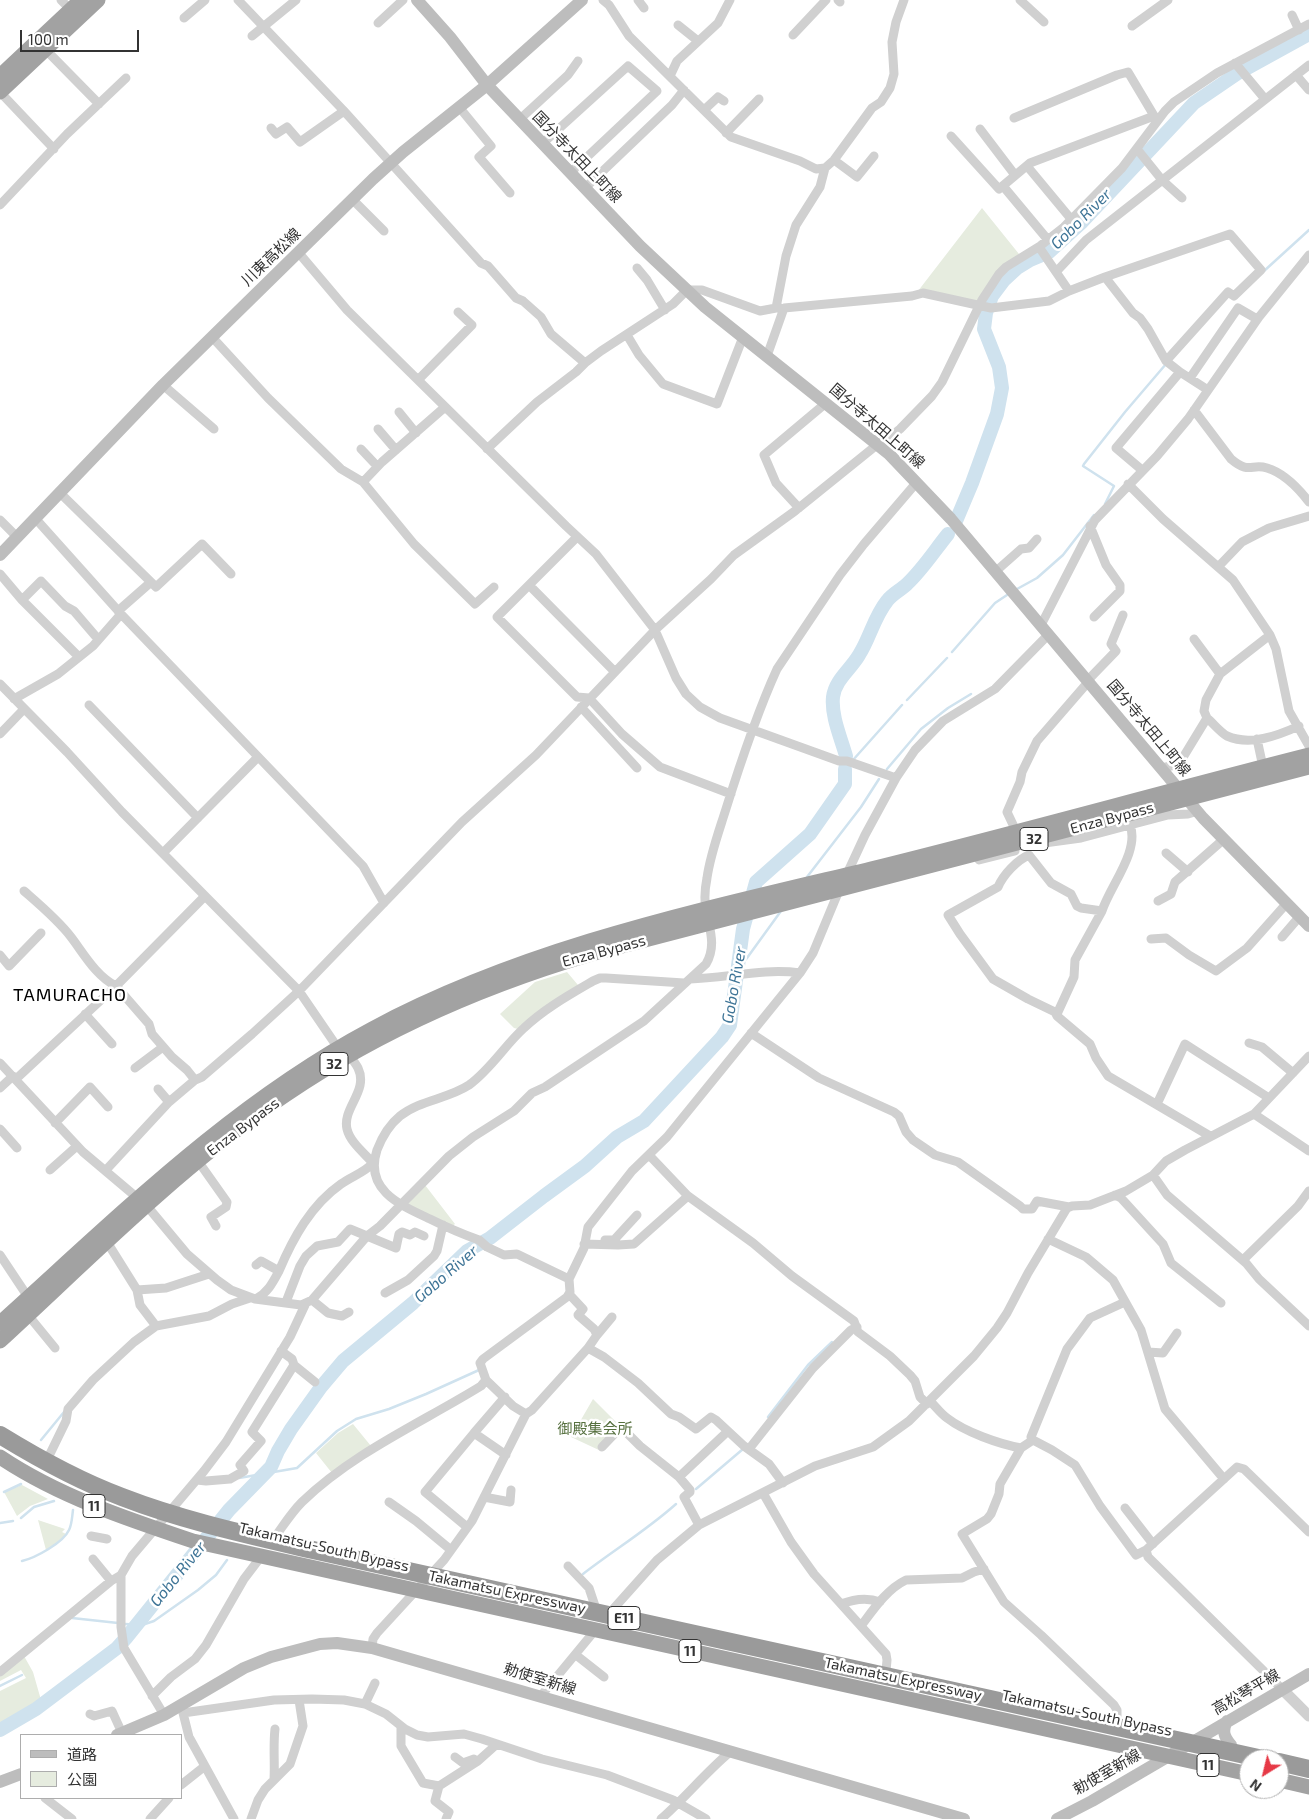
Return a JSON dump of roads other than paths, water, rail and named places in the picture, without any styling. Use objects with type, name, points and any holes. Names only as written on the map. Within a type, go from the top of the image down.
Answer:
[{"type":"highway","points":[[0,92],[98,0]]},
{"type":"highway","points":[[0,76],[71,3]]},
{"type":"highway","name":"Enza Bypass","points":[[742,907],[760,910],[838,893],[1183,794],[1263,767],[1309,755]]},
{"type":"highway","name":"Enza Bypass","points":[[0,1323],[28,1297],[143,1202],[268,1107],[344,1054],[371,1029],[473,981],[546,955],[742,907],[762,894],[1016,831],[1309,767]]},
{"type":"highway","name":"Enza Bypass","points":[[0,1341],[107,1242],[143,1202],[222,1128],[261,1098],[344,1054]]},
{"type":"highway","name":"Takamatsu-South Bypass","points":[[0,1429],[48,1458],[108,1486],[171,1510],[228,1526],[1309,1763]]},
{"type":"highway","name":"Takamatsu Expressway","points":[[0,1435],[46,1462],[92,1484],[162,1511],[202,1523],[323,1552],[1239,1754]]},
{"type":"highway","name":"Takamatsu Expressway","points":[[0,1448],[40,1472],[79,1492],[157,1522],[199,1534],[310,1561],[1239,1765]]},
{"type":"highway","name":"Takamatsu-South Bypass","points":[[0,1457],[54,1488],[100,1508],[193,1541],[1239,1772]]},
{"type":"highway","points":[[1289,1764],[1309,1769]]},
{"type":"highway","points":[[1289,1776],[1309,1780]]},
{"type":"highway","points":[[1289,1782],[1309,1787]]},
{"type":"main road","name":"国分寺太田上町線","points":[[417,0],[450,37],[486,85],[640,246],[687,290],[743,337],[878,444],[917,482],[1089,681],[1198,811],[1309,926]]},
{"type":"main road","name":"川東高松線","points":[[0,555],[163,385],[352,199],[391,162],[486,85],[582,0]]},
{"type":"main road","name":"勅使室新線","points":[[119,1734],[182,1709],[244,1668],[271,1657],[320,1644],[336,1643],[372,1648],[964,1819]]},
{"type":"main road","name":"高松琴平線","points":[[1198,1738],[1309,1674]]},
{"type":"main road","points":[[1227,1721],[1224,1731],[1226,1740],[1231,1745]]},
{"type":"main road","name":"勅使室新線","points":[[1057,1819],[1198,1738]]},
{"type":"main road","points":[[0,1782],[20,1774]]},
{"type":"street","points":[[184,18],[205,0]]},
{"type":"street","points":[[238,0],[344,111],[481,263],[488,266],[516,298],[523,301],[541,317],[551,334],[584,363]]},
{"type":"street","points":[[252,36],[296,0]]},
{"type":"street","points":[[378,23],[403,0]]},
{"type":"street","points":[[603,0],[609,5],[629,36],[731,137],[800,161],[816,169],[824,168],[834,160],[872,108],[882,102],[890,88],[894,74],[892,42],[894,29],[904,0]]},
{"type":"street","points":[[670,76],[677,61],[718,22],[730,0]]},
{"type":"street","points":[[793,35],[826,0]]},
{"type":"street","points":[[1020,0],[1044,22]]},
{"type":"street","points":[[1132,26],[1168,0]]},
{"type":"street","points":[[1292,15],[1299,30]]},
{"type":"street","points":[[951,136],[999,188],[1027,166],[1155,119],[1182,96],[1217,73],[1240,69],[1309,24]]},
{"type":"street","points":[[678,25],[698,41]]},
{"type":"street","points":[[45,49],[99,104]]},
{"type":"street","points":[[519,120],[568,75],[578,61]]},
{"type":"street","points":[[1056,272],[1086,240],[1309,65]]},
{"type":"street","points":[[542,144],[628,66],[657,91],[570,173]]},
{"type":"street","points":[[1240,69],[1265,99]]},
{"type":"street","points":[[1014,118],[1128,72],[1155,119]]},
{"type":"street","points":[[1296,75],[1309,90]]},
{"type":"street","points":[[0,205],[126,78]]},
{"type":"street","points":[[585,188],[672,105],[684,90]]},
{"type":"street","points":[[0,92],[54,149]]},
{"type":"street","points":[[704,110],[718,97],[724,101]]},
{"type":"street","points":[[726,132],[759,99]]},
{"type":"street","points":[[459,107],[491,146],[479,157],[510,193]]},
{"type":"street","points":[[271,128],[276,134],[286,128],[300,142],[344,111]]},
{"type":"street","points":[[106,1170],[169,1102],[245,1041],[299,990],[462,822],[536,755],[655,630],[734,555],[799,508],[878,444],[890,438],[900,429],[934,394],[986,307],[991,286],[1006,267],[1043,253],[1048,240],[1141,154],[1155,119]]},
{"type":"street","points":[[980,128],[1016,175]]},
{"type":"street","points":[[1141,154],[1162,180],[1182,198]]},
{"type":"street","points":[[834,160],[857,177],[874,156]]},
{"type":"street","points":[[1027,166],[1072,219]]},
{"type":"street","points":[[767,356],[780,308],[786,256],[796,225],[820,187],[824,168]]},
{"type":"street","points":[[1003,186],[1048,240]]},
{"type":"street","points":[[352,199],[384,231]]},
{"type":"street","points":[[487,449],[537,402],[576,372],[600,350],[627,335],[674,304],[687,290],[702,290],[760,311],[912,296],[924,293],[986,307],[1049,301],[1069,291],[1230,234],[1261,270],[1234,296],[1228,292],[1166,361]]},
{"type":"street","points":[[298,252],[347,310],[596,554],[655,630],[676,678],[686,694],[700,707],[720,718],[752,730],[839,761],[847,761],[896,778]]},
{"type":"street","points":[[1043,253],[1069,291]]},
{"type":"street","points":[[526,1414],[513,1406],[486,1380],[480,1363],[564,1300],[569,1294],[569,1279],[584,1248],[588,1227],[632,1172],[667,1137],[800,973],[814,953],[864,835],[896,778],[915,750],[943,722],[995,689],[1045,630],[1090,526],[1169,442],[1194,410],[1257,319],[1308,259]]},
{"type":"street","points":[[637,268],[647,280],[665,310]]},
{"type":"street","points":[[1105,278],[1133,313],[1140,318],[1166,361],[1208,390]]},
{"type":"street","points":[[1190,378],[1238,308],[1257,319]]},
{"type":"street","points":[[418,380],[472,325],[458,312]]},
{"type":"street","points":[[627,335],[639,355],[663,384],[717,404],[743,337]]},
{"type":"street","points":[[212,337],[268,398],[341,469],[363,482],[414,544],[475,604],[494,587]]},
{"type":"street","points":[[1142,470],[1116,448],[1180,372]]},
{"type":"street","points":[[163,385],[214,429]]},
{"type":"street","points":[[799,508],[776,483],[764,455],[826,402]]},
{"type":"street","points":[[363,482],[377,466],[445,407]]},
{"type":"street","points":[[1194,410],[1231,459],[1239,466],[1248,469],[1269,468],[1293,485],[1309,502]]},
{"type":"street","points":[[399,412],[416,433]]},
{"type":"street","points":[[378,429],[396,450]]},
{"type":"street","points":[[361,448],[377,466]]},
{"type":"street","points":[[164,1716],[124,1648],[121,1637],[122,1575],[132,1556],[197,1480],[226,1442],[290,1336],[308,1302],[367,1236],[380,1226],[440,1165],[473,1137],[514,1111],[532,1093],[644,1021],[706,964],[711,956],[712,943],[707,916],[706,878],[752,730],[777,669],[840,575],[917,482]]},
{"type":"street","points":[[1128,484],[1163,519],[1233,580],[1270,635],[1276,649],[1289,711],[1303,730],[1309,746]]},
{"type":"street","points":[[59,492],[156,587],[202,544],[231,574]]},
{"type":"street","points":[[1218,567],[1242,542],[1269,528],[1309,516]]},
{"type":"street","points":[[35,518],[119,612],[363,866],[384,903]]},
{"type":"street","points":[[0,520],[17,537]]},
{"type":"street","points":[[1090,526],[1106,565],[1120,586],[1120,591],[1094,617]]},
{"type":"street","points":[[577,537],[497,617],[577,698],[589,698],[622,734],[660,767],[731,794]]},
{"type":"street","points":[[995,572],[1021,550],[1029,548],[1037,539]]},
{"type":"street","points":[[0,574],[22,600],[79,657]]},
{"type":"street","points":[[22,600],[40,581],[65,606],[74,611],[98,639]]},
{"type":"street","points":[[14,699],[58,674],[79,657],[98,639],[119,612],[151,582]]},
{"type":"street","points":[[529,585],[615,672]]},
{"type":"street","points":[[1016,831],[1007,812],[1020,782],[1022,772],[1037,741],[1116,651],[1111,644],[1123,615]]},
{"type":"street","points":[[1270,635],[1220,674],[1206,700],[1204,711],[1207,718],[1226,735],[1238,739],[1258,739],[1303,730]]},
{"type":"street","points":[[1194,639],[1220,674]]},
{"type":"street","points":[[0,684],[205,896],[299,990],[344,1054],[358,1069],[360,1083],[355,1101],[348,1114],[347,1130],[352,1140],[373,1163],[376,1179],[382,1189],[400,1206],[478,1240],[486,1247],[504,1255],[517,1254],[569,1279]]},
{"type":"street","points":[[88,705],[198,818]]},
{"type":"street","points":[[581,707],[637,768]]},
{"type":"street","points":[[0,734],[24,709]]},
{"type":"street","points":[[1162,768],[1180,764],[1207,718]]},
{"type":"street","points":[[1258,739],[1263,767]]},
{"type":"street","points":[[163,853],[258,758]]},
{"type":"street","points":[[838,893],[995,857],[1039,844],[1081,838],[1168,815],[1188,814],[1198,811]]},
{"type":"street","points":[[1057,1014],[1074,977],[1075,960],[1102,911],[1128,855],[1132,830],[1130,825]]},
{"type":"street","points":[[1158,901],[1171,894],[1175,882],[1224,839]]},
{"type":"street","points":[[1166,852],[1188,872]]},
{"type":"street","points":[[1102,911],[1078,906],[1071,894],[1051,883],[1029,855],[1023,857],[1012,868],[1001,880],[998,887],[948,914],[960,934],[993,978],[1028,999],[1055,1012],[1090,1044],[1096,1058],[1108,1076],[1210,1136]]},
{"type":"street","points":[[24,890],[52,916],[72,938],[86,959],[108,982],[116,986],[149,1024],[152,1034],[195,1080]]},
{"type":"street","points":[[0,1088],[14,1078],[116,986],[205,896]]},
{"type":"street","points":[[1151,939],[1166,938],[1189,956],[1216,972],[1247,948],[1287,903]]},
{"type":"street","points":[[1282,937],[1300,916]]},
{"type":"street","points":[[0,955],[10,966],[42,933]]},
{"type":"street","points":[[48,1458],[66,1421],[68,1409],[111,1362],[156,1326],[209,1316],[232,1304],[265,1294],[279,1272],[295,1238],[318,1204],[341,1184],[367,1170],[373,1163],[384,1136],[400,1116],[422,1104],[457,1091],[471,1083],[502,1053],[522,1029],[536,1017],[600,978],[687,981],[735,974],[788,971],[800,973]]},
{"type":"street","points":[[85,1014],[112,1044]]},
{"type":"street","points":[[751,1033],[819,1078],[894,1112],[899,1116],[906,1132],[913,1140],[936,1155],[958,1162],[1023,1210],[1032,1209],[1037,1202],[1069,1208],[1090,1205],[1126,1191],[1153,1174],[1166,1161],[1254,1114],[1309,1056]]},
{"type":"street","points":[[1248,1043],[1262,1047],[1293,1073]]},
{"type":"street","points":[[1156,1104],[1185,1044],[1269,1098]]},
{"type":"street","points":[[135,1068],[163,1047]]},
{"type":"street","points":[[0,1064],[77,1146],[143,1202],[187,1254],[209,1274],[231,1290],[252,1299],[308,1302],[328,1313],[342,1316],[349,1312]]},
{"type":"street","points":[[55,1122],[90,1087],[108,1107]]},
{"type":"street","points":[[158,1089],[169,1102]]},
{"type":"street","points":[[1254,1114],[1309,1151]]},
{"type":"street","points":[[0,1129],[16,1148]]},
{"type":"street","points":[[50,1170],[77,1146]]},
{"type":"street","points":[[649,1155],[688,1196],[753,1243],[792,1276],[854,1321],[858,1332],[890,1356],[910,1375],[915,1381],[920,1397],[945,1417],[956,1424],[993,1440],[1021,1448]]},
{"type":"street","points":[[198,1162],[227,1202],[226,1207],[211,1218],[216,1226]]},
{"type":"street","points":[[1153,1174],[1167,1195],[1243,1260],[1259,1279],[1309,1326]]},
{"type":"street","points":[[1243,1260],[1298,1206],[1309,1191]]},
{"type":"street","points":[[1115,1195],[1121,1198],[1163,1244],[1171,1263],[1221,1303]]},
{"type":"street","points":[[584,1242],[618,1246],[634,1244],[688,1196]]},
{"type":"street","points":[[540,1697],[595,1630],[657,1560],[699,1525],[828,1461],[880,1442],[909,1421],[974,1356],[998,1328],[1062,1214],[1069,1208]]},
{"type":"street","points":[[584,1242],[614,1240],[637,1214]]},
{"type":"street","points":[[385,1293],[408,1280],[434,1256],[443,1225]]},
{"type":"street","points":[[286,1302],[300,1266],[306,1256],[317,1246],[338,1242],[350,1229],[396,1248],[399,1234],[402,1232],[410,1235],[416,1232],[424,1236]]},
{"type":"street","points":[[1048,1239],[1086,1257],[1113,1280],[1141,1330],[1165,1409],[1224,1479]]},
{"type":"street","points":[[107,1242],[137,1290],[140,1305],[156,1326]]},
{"type":"street","points":[[0,1255],[28,1297]]},
{"type":"street","points":[[256,1265],[261,1261],[279,1272]]},
{"type":"street","points":[[137,1290],[166,1288],[209,1274]]},
{"type":"street","points":[[569,1294],[583,1309],[578,1315],[594,1329],[597,1335]]},
{"type":"street","points":[[1033,1440],[1031,1438],[1067,1349],[1090,1318],[1125,1302]]},
{"type":"street","points":[[28,1315],[55,1348]]},
{"type":"street","points":[[372,1648],[377,1633],[433,1571],[468,1527],[526,1414],[532,1410],[588,1348],[612,1317]]},
{"type":"street","points":[[746,1448],[813,1368],[856,1327]]},
{"type":"street","points":[[1148,1352],[1163,1353],[1176,1333]]},
{"type":"street","points":[[588,1348],[604,1357],[638,1383],[671,1414],[680,1417],[696,1429],[711,1417],[746,1448],[768,1464],[783,1482]]},
{"type":"street","points":[[281,1351],[292,1359],[294,1365],[315,1382]]},
{"type":"street","points":[[197,1480],[230,1479],[244,1471],[240,1465],[261,1441],[252,1432],[294,1365]]},
{"type":"street","points":[[152,1696],[171,1677],[195,1659],[206,1645],[244,1579],[302,1502],[342,1468],[374,1447],[470,1392],[486,1380]]},
{"type":"street","points":[[468,1527],[425,1492],[504,1397]]},
{"type":"street","points":[[240,1418],[254,1428]]},
{"type":"street","points":[[602,1447],[621,1427],[640,1446],[679,1477],[690,1490],[684,1498],[699,1525]]},
{"type":"street","points":[[679,1477],[728,1431]]},
{"type":"street","points":[[474,1433],[506,1455]]},
{"type":"street","points":[[1033,1440],[1021,1448],[1000,1484],[999,1494],[992,1514],[988,1519],[962,1534],[1004,1602],[1041,1634],[1114,1705],[1117,1710],[1117,1720]]},
{"type":"street","points":[[1033,1440],[1076,1465],[1100,1506],[1136,1555],[1150,1547],[1237,1467],[1244,1469],[1309,1532]]},
{"type":"street","points":[[484,1496],[510,1502],[512,1490]]},
{"type":"street","points":[[763,1493],[791,1542],[814,1574],[886,1654],[886,1671]]},
{"type":"street","points":[[389,1502],[416,1521],[451,1550]]},
{"type":"street","points":[[1125,1508],[1150,1547],[1148,1557],[1309,1716]]},
{"type":"street","points":[[92,1536],[107,1539]]},
{"type":"street","points":[[92,1560],[111,1581]]},
{"type":"street","points":[[568,1566],[589,1588],[595,1606]]},
{"type":"street","points":[[861,1626],[880,1602],[906,1580],[962,1578],[974,1572],[984,1570]]},
{"type":"street","points":[[0,1672],[111,1581],[122,1575]]},
{"type":"street","points":[[841,1604],[858,1599],[880,1602]]},
{"type":"street","points":[[576,1655],[604,1677]]},
{"type":"street","points":[[365,1704],[375,1683]]},
{"type":"street","points":[[234,1819],[189,1737],[182,1709],[312,1698],[344,1700],[365,1704],[386,1714],[401,1726],[417,1735],[464,1734],[542,1759],[607,1775],[679,1803],[706,1819]]},
{"type":"street","points":[[251,1819],[258,1800],[290,1764],[303,1726],[299,1700]]},
{"type":"street","points":[[90,1714],[94,1716],[112,1711],[119,1734]]},
{"type":"street","points":[[401,1726],[401,1746],[423,1783],[439,1786]]},
{"type":"street","points":[[274,1780],[276,1756],[274,1743],[275,1729]]},
{"type":"street","points":[[455,1757],[463,1763],[468,1763],[495,1743]]},
{"type":"street","points":[[446,1819],[450,1812],[435,1801],[439,1786],[478,1761],[495,1743]]},
{"type":"street","points":[[661,1819],[730,1752]]},
{"type":"street","points":[[182,1784],[205,1766]]},
{"type":"street","points":[[46,1799],[72,1819]]},
{"type":"street","points":[[150,1819],[164,1800]]},
{"type":"waterway","name":"Gobo River","points":[[956,521],[997,414],[1002,388],[999,367],[984,329],[986,313],[992,296],[1004,280],[1017,268],[1049,252],[1082,222],[1194,103],[1238,73],[1309,34]]},
{"type":"waterway","points":[[1264,271],[1309,230]]},
{"type":"waterway","points":[[1105,504],[1114,486],[1083,466],[1125,412],[1166,364]]},
{"type":"waterway","points":[[1017,589],[1037,578],[1063,555],[1094,515]]},
{"type":"waterway","name":"Gobo River","points":[[846,756],[833,712],[834,691],[859,655],[887,601],[924,566],[948,534]]},
{"type":"waterway","points":[[952,652],[995,603],[1007,595]]},
{"type":"waterway","points":[[907,700],[947,658]]},
{"type":"waterway","points":[[887,769],[921,729],[948,708],[971,694]]},
{"type":"waterway","points":[[853,760],[902,705]]},
{"type":"waterway","name":"Gobo River","points":[[845,769],[850,764]]},
{"type":"waterway","name":"Gobo River","points":[[0,1730],[36,1709],[117,1648],[229,1510],[271,1467],[291,1429],[321,1387],[343,1361],[413,1303],[467,1251],[490,1238],[585,1166],[617,1137],[644,1121],[722,1037],[730,1025],[743,929],[756,882],[810,834],[845,784],[845,769]]},
{"type":"waterway","points":[[807,877],[861,807],[879,779]]},
{"type":"waterway","points":[[738,967],[747,958],[781,911]]},
{"type":"waterway","points":[[768,1417],[808,1365],[832,1342]]},
{"type":"waterway","points":[[239,1478],[297,1468],[337,1431],[356,1419],[389,1409],[479,1370]]},
{"type":"waterway","points":[[41,1440],[64,1412]]},
{"type":"waterway","points":[[696,1489],[743,1449]]},
{"type":"waterway","points":[[4,1492],[21,1484]]},
{"type":"waterway","points":[[21,1518],[34,1507],[54,1501]]},
{"type":"waterway","points":[[583,1574],[654,1523],[676,1504]]},
{"type":"waterway","points":[[22,1561],[34,1557],[61,1540],[70,1528],[73,1510]]},
{"type":"waterway","points":[[0,1523],[13,1521]]},
{"type":"waterway","points":[[125,1624],[142,1625],[154,1621],[216,1575],[227,1560]]},
{"type":"waterway","points":[[72,1618],[118,1623]]},
{"type":"waterway","points":[[0,1686],[22,1675]]},
{"type":"district","name":"TAMURACHO","points":[[70,995]]},
{"type":"park label","name":"御殿集会所","points":[[595,1429]]}]
